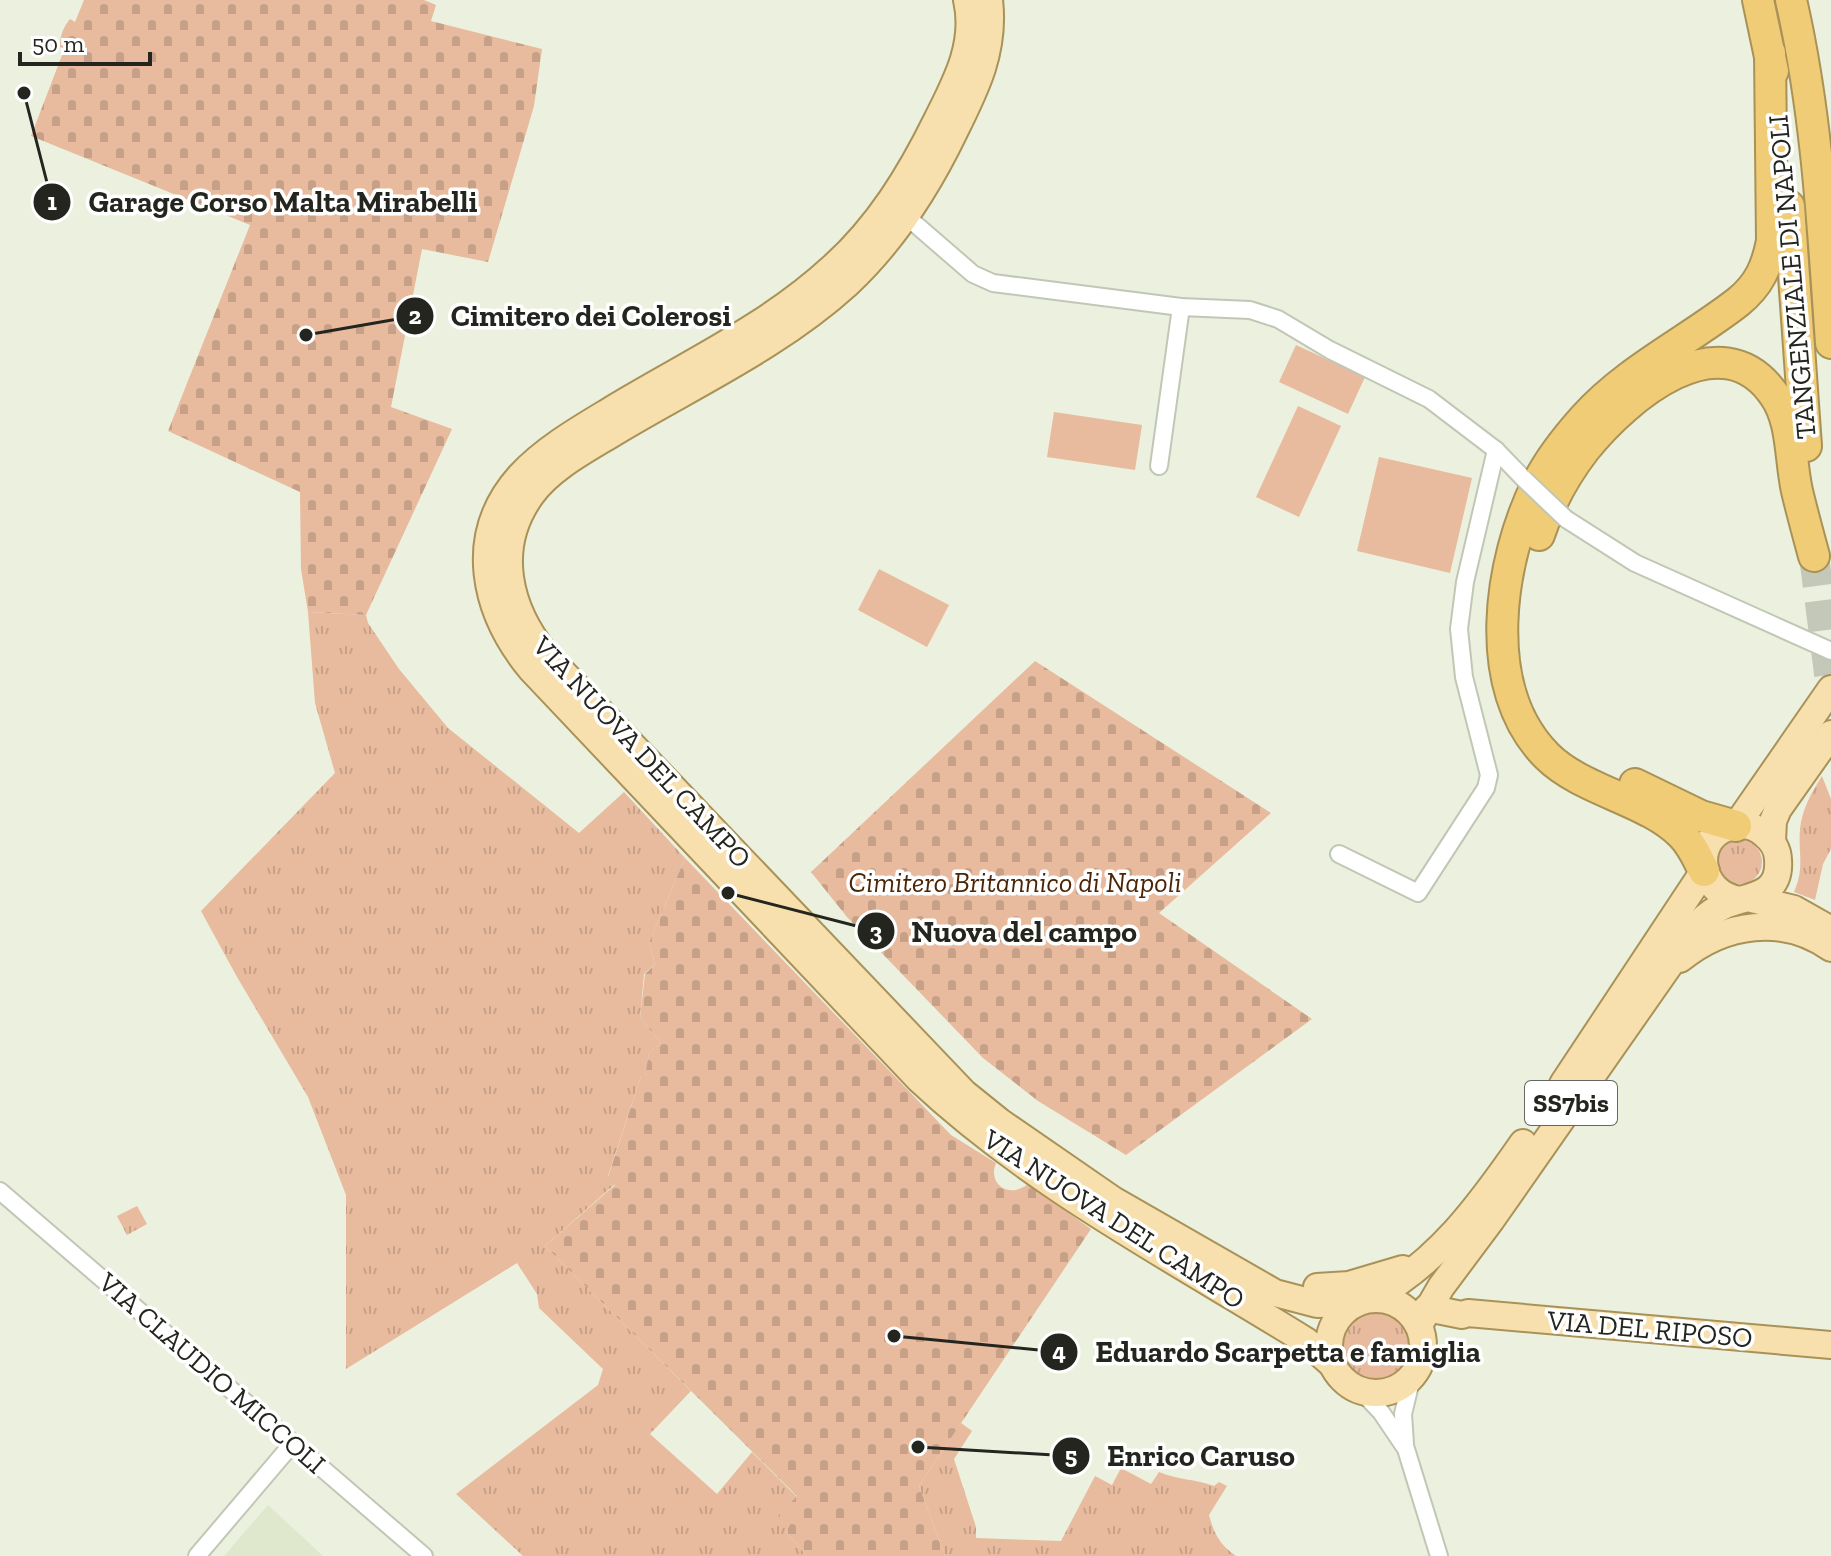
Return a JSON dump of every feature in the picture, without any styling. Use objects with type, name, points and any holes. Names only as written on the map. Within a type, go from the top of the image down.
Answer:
[{"type":"highway","name":"TANGENZIALE DI NAPOLI","points":[[1736,826],[1701,816],[1600,767],[1568,747],[1547,726],[1532,696],[1524,659],[1523,618],[1532,554],[1555,496],[1594,438],[1666,378],[1681,369],[1712,362],[1728,363],[1755,375],[1776,397],[1783,413],[1797,491],[1814,556],[1787,185],[1770,53],[1758,0]]},
{"type":"highway","name":"TANGENZIALE DI NAPOLI","points":[[1791,0],[1808,83],[1818,161],[1831,343]]},
{"type":"highway","points":[[1809,0],[1818,161]]},
{"type":"highway","points":[[1704,871],[1689,844],[1673,827],[1561,768],[1534,741],[1523,726],[1509,690],[1503,650],[1504,601],[1513,550],[1527,507],[1539,480],[1565,441],[1601,401],[1738,302],[1751,291],[1761,276],[1772,241],[1770,53]]},
{"type":"main road","name":"VIA NUOVA DEL CAMPO","points":[[967,0],[970,21],[965,59],[914,166],[898,210],[847,284],[780,335],[601,441],[543,481],[522,509],[508,546],[507,566],[515,605],[546,655],[964,1093],[1011,1130],[1113,1200],[1279,1295],[1317,1304],[1364,1301]]},
{"type":"main road","name":"VIA NUOVA DEL CAMPO","points":[[989,0],[991,21],[985,66],[933,176],[833,268],[780,309],[590,423],[540,457],[517,478],[493,522],[487,543],[486,567],[495,612],[531,669],[919,1079],[952,1110],[1042,1178],[1306,1341],[1333,1365]]},
{"type":"main road","name":"SS7bis","points":[[1432,1257],[1460,1228],[1513,1157],[1704,871],[1706,850],[1711,841],[1718,834],[1736,826],[1831,689]]},
{"type":"main road","name":"SS7bis","points":[[1429,1307],[1705,917],[1723,906],[1761,895],[1775,880],[1779,860],[1772,841],[1773,821],[1778,809],[1831,734]]},
{"type":"main road","points":[[1736,826],[1756,829],[1772,841]]},
{"type":"main road","points":[[1704,871],[1714,889],[1722,895],[1794,909],[1831,930]]},
{"type":"main road","points":[[1665,971],[1694,947],[1744,928],[1782,928],[1811,937],[1831,948]]},
{"type":"main road","points":[[1247,1278],[1300,1286],[1349,1285],[1432,1257]]},
{"type":"main road","points":[[1429,1307],[1423,1352],[1412,1377],[1403,1385],[1383,1393],[1361,1391],[1347,1384],[1333,1365],[1329,1351],[1335,1322],[1344,1311],[1393,1288],[1432,1257]]},
{"type":"main road","points":[[1364,1301],[1386,1300],[1400,1305],[1411,1315],[1429,1307]]},
{"type":"main road","name":"VIA DEL RIPOSO","points":[[1429,1307],[1462,1315],[1468,1313],[1831,1345]]},
{"type":"street","points":[[898,210],[973,274],[993,283],[1181,307],[1250,310],[1278,319],[1330,350],[1429,399],[1496,450],[1566,519],[1635,563],[1831,651]]},
{"type":"street","points":[[1159,466],[1181,307]]},
{"type":"street","points":[[1339,854],[1418,893],[1486,788],[1487,762],[1464,677],[1459,629],[1465,582],[1496,450]]},
{"type":"street","name":"VIA CLAUDIO MICCOLI","points":[[0,1191],[424,1556]]},
{"type":"street","points":[[1412,1377],[1403,1414],[1406,1449],[1439,1556]]},
{"type":"street","points":[[1361,1391],[1381,1412],[1406,1449]]},
{"type":"street","points":[[197,1556],[293,1443]]},
{"type":"shaded area","points":[[268,1505],[323,1556],[224,1556]]},
{"type":"green space","points":[[84,0],[424,0],[436,5],[431,21],[542,49],[534,106],[488,262],[422,249],[391,407],[452,429],[366,615],[308,612],[301,569],[300,492],[168,431],[250,225],[31,136],[64,50],[60,47],[62,32],[70,19],[75,22]]},
{"type":"green space","points":[[1296,345],[1365,377],[1348,414],[1279,382]]},
{"type":"green space","points":[[1298,406],[1341,426],[1299,517],[1256,497]]},
{"type":"green space","points":[[1054,412],[1142,425],[1135,470],[1047,457]]},
{"type":"green space","points":[[1379,457],[1472,478],[1450,573],[1357,551]]},
{"type":"green space","points":[[879,569],[949,605],[927,647],[858,610]]},
{"type":"green space","points":[[308,612],[366,615],[368,623],[399,669],[448,728],[579,833],[624,792],[685,858],[649,943],[655,964],[644,974],[640,1018],[661,1043],[649,1052],[645,1077],[641,1076],[608,1176],[615,1184],[545,1246],[691,1391],[650,1434],[717,1494],[752,1452],[797,1497],[786,1532],[807,1556],[523,1556],[456,1494],[598,1385],[603,1369],[539,1308],[537,1294],[517,1263],[346,1369],[346,1195],[308,1097],[201,911],[335,773],[315,703]]},
{"type":"green space","name":"Cimitero Britannico di Napoli","points":[[1035,661],[1271,813],[1159,913],[1312,1019],[1126,1155],[1038,1101],[983,1058],[847,917],[811,872]]},
{"type":"green space","points":[[1822,776],[1831,799],[1831,849],[1823,864],[1815,900],[1794,892],[1800,868],[1801,822]]},
{"type":"green space","points":[[1740,840],[1755,847],[1762,862],[1755,877],[1740,884],[1725,877],[1718,862],[1725,847]]},
{"type":"green space","points":[[685,858],[951,1135],[996,1163],[997,1183],[1008,1190],[1028,1184],[1091,1229],[919,1486],[945,1556],[807,1556],[786,1532],[791,1523],[778,1516],[797,1496],[545,1246],[615,1185],[608,1177],[641,1076],[645,1076],[649,1052],[661,1043],[640,1018],[645,974],[655,964],[649,943]]},
{"type":"green space","points":[[137,1206],[147,1224],[127,1235],[117,1216]]},
{"type":"green space","points":[[1376,1306],[1391,1309],[1404,1318],[1413,1331],[1416,1346],[1413,1361],[1404,1374],[1391,1383],[1376,1386],[1361,1383],[1348,1374],[1339,1361],[1336,1346],[1339,1331],[1348,1318],[1361,1309]]},
{"type":"green space","points":[[961,1423],[972,1431],[954,1459],[976,1527],[976,1538],[1061,1541],[1095,1476],[1112,1485],[1121,1468],[1151,1484],[1159,1472],[1214,1486],[1219,1482],[1227,1486],[1209,1515],[1218,1538],[1236,1556],[945,1556],[919,1486]]},
{"type":"tunnel","points":[[1814,556],[1831,689]]},
{"type":"place","name":"Garage Corso Malta Mirabelli","points":[[24,93]]},
{"type":"place","name":"Cimitero dei Colerosi","points":[[306,335]]},
{"type":"place","name":"Nuova del campo","points":[[728,893]]},
{"type":"place","name":"Eduardo Scarpetta e famiglia","points":[[894,1336]]},
{"type":"place","name":"Enrico Caruso","points":[[918,1447]]}]
